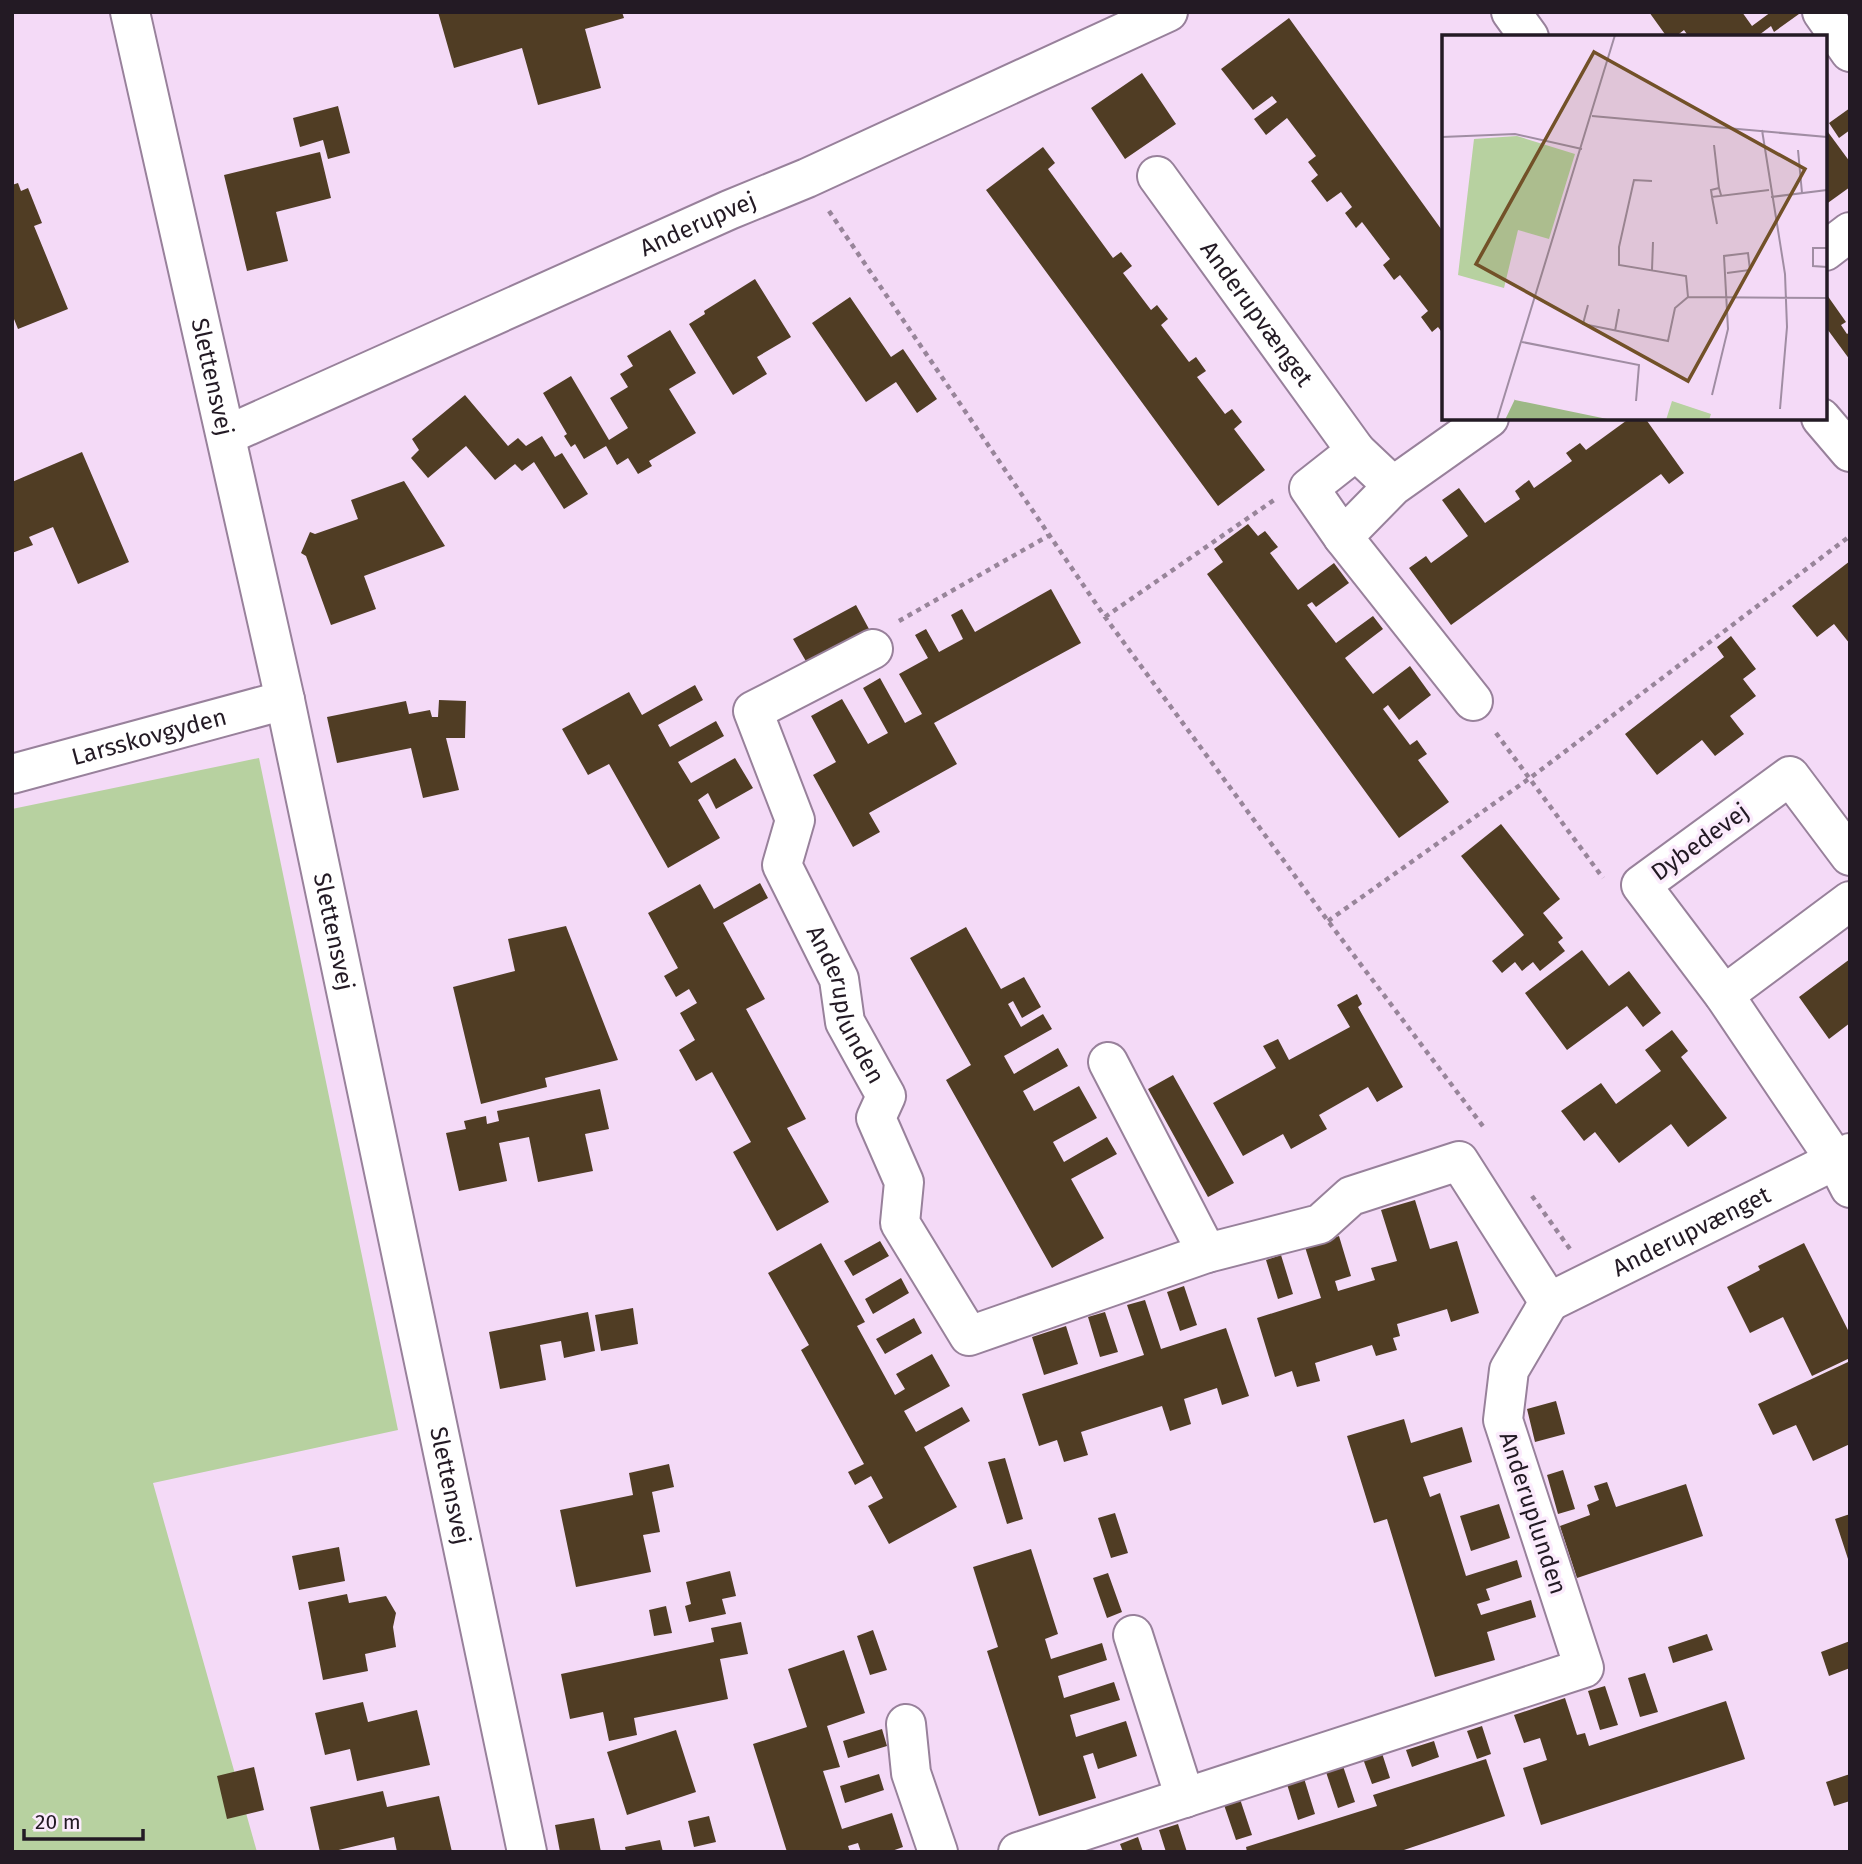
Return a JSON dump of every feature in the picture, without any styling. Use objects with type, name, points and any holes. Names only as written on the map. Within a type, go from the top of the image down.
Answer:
[{"type":"street","name":"Slettensvej","points":[[130,12],[285,700],[527,1852]]},
{"type":"street","name":"Anderupvej","points":[[227,435],[729,210],[807,178],[1168,12]]},
{"type":"street","points":[[1511,12],[1528,35]]},
{"type":"street","points":[[1822,12],[1850,52]]},
{"type":"street","name":"Anderupvænget","points":[[1157,176],[1356,451],[1393,486]]},
{"type":"street","points":[[1827,249],[1850,232]]},
{"type":"street","points":[[1343,537],[1393,486],[1486,420]]},
{"type":"street","points":[[1823,420],[1850,452]]},
{"type":"street","points":[[1356,451],[1309,488],[1343,537],[1473,701]]},
{"type":"street","name":"Anderuplunden","points":[[873,649],[753,711],[795,820],[782,865],[839,979],[845,1022],[886,1096],[876,1118],[904,1182],[900,1223],[969,1336],[1207,1253],[1320,1224],[1351,1196],[1459,1161],[1549,1302],[1509,1370],[1503,1420],[1584,1668],[1018,1852]]},
{"type":"street","name":"Larsskovgyden","points":[[12,774],[285,700]]},
{"type":"street","name":"Dybedevej","points":[[1845,1167],[1724,995],[1641,885],[1790,776],[1850,856]]},
{"type":"street","points":[[1724,995],[1850,901]]},
{"type":"street","points":[[1108,1062],[1207,1253]]},
{"type":"street","name":"Anderupvænget","points":[[1549,1302],[1592,1280],[1845,1167]]},
{"type":"street","points":[[1133,1635],[1185,1798]]},
{"type":"street","points":[[906,1724],[911,1773],[938,1852]]},
{"type":"path","points":[[807,178],[1105,617],[1486,1131]]},
{"type":"path","points":[[1105,617],[1290,489],[1309,488]]},
{"type":"path","points":[[873,649],[873,636],[1048,536]]},
{"type":"path","points":[[1328,921],[1530,778],[1850,536]]},
{"type":"path","points":[[1473,701],[1611,888],[1641,885]]},
{"type":"path","points":[[1531,1195],[1592,1280]]},
{"type":"green space","points":[[259,758],[398,1430],[153,1483],[257,1852],[12,1852],[12,809]]},
{"type":"building","points":[[438,12],[622,12],[624,18],[585,29],[601,88],[538,105],[522,48],[454,68]]},
{"type":"building","points":[[1649,12],[1742,12],[1752,26],[1771,12],[1799,14],[1774,32],[1771,26],[1759,35],[1688,35],[1684,30],[1678,35],[1666,35]]},
{"type":"building","points":[[1289,18],[1442,230],[1442,332],[1438,327],[1432,332],[1421,317],[1428,311],[1400,275],[1394,280],[1383,265],[1390,259],[1362,222],[1356,228],[1345,213],[1352,207],[1341,192],[1327,202],[1311,181],[1318,175],[1308,162],[1316,156],[1287,118],[1266,135],[1254,119],[1277,102],[1272,96],[1253,110],[1221,69]]},
{"type":"building","points":[[1142,73],[1176,124],[1125,159],[1091,108]]},
{"type":"building","points":[[338,106],[350,153],[328,159],[323,140],[300,147],[293,118]]},
{"type":"building","points":[[1850,108],[1850,130],[1839,138],[1829,123]]},
{"type":"building","points":[[1827,131],[1850,162],[1850,187],[1827,204]]},
{"type":"building","points":[[1043,147],[1055,163],[1048,169],[1113,258],[1121,252],[1132,266],[1123,273],[1151,310],[1157,305],[1168,319],[1161,325],[1189,362],[1196,357],[1206,371],[1197,377],[1225,414],[1232,409],[1242,422],[1234,429],[1265,470],[1218,506],[986,190]]},
{"type":"building","points":[[320,152],[331,198],[276,212],[288,261],[247,271],[224,175]]},
{"type":"building","points":[[18,183],[21,191],[28,188],[42,223],[34,226],[68,309],[18,329],[12,314],[12,185]]},
{"type":"building","points":[[755,279],[791,337],[757,357],[767,374],[733,395],[689,324],[705,314],[704,311]]},
{"type":"building","points":[[1827,295],[1846,322],[1841,325],[1847,334],[1850,332],[1850,360],[1827,329]]},
{"type":"building","points":[[850,297],[891,357],[903,349],[937,399],[917,413],[896,382],[866,402],[812,323]]},
{"type":"building","points":[[670,330],[696,373],[669,389],[696,433],[649,461],[652,466],[638,474],[628,458],[617,465],[606,446],[584,459],[575,444],[571,447],[564,436],[567,434],[543,393],[571,376],[609,440],[628,428],[610,398],[628,387],[620,374],[633,366],[627,356]]},
{"type":"building","points":[[465,395],[508,446],[518,438],[526,446],[542,436],[555,457],[562,453],[588,494],[564,509],[534,462],[522,471],[515,464],[495,480],[466,446],[428,478],[411,458],[419,450],[412,439]]},
{"type":"building","points":[[1627,420],[1646,420],[1684,473],[1669,484],[1661,474],[1451,625],[1409,568],[1426,556],[1431,563],[1468,536],[1442,500],[1459,488],[1485,523],[1520,499],[1515,491],[1529,480],[1534,488],[1572,461],[1566,453],[1580,443],[1586,450]]},
{"type":"building","points":[[82,452],[129,562],[78,584],[53,527],[29,537],[33,545],[12,553],[12,482]]},
{"type":"building","points":[[404,481],[445,546],[364,576],[376,609],[331,625],[306,556],[301,553],[310,532],[315,534],[358,519],[351,500]]},
{"type":"building","points":[[1248,524],[1258,536],[1265,531],[1278,547],[1270,553],[1298,590],[1334,563],[1349,583],[1316,607],[1312,602],[1307,605],[1336,643],[1373,616],[1383,629],[1345,658],[1373,694],[1410,666],[1431,695],[1399,720],[1388,705],[1383,709],[1410,745],[1417,740],[1427,754],[1418,760],[1449,802],[1399,838],[1207,574],[1223,562],[1214,549]]},
{"type":"building","points":[[1850,561],[1850,644],[1834,624],[1817,637],[1792,606]]},
{"type":"building","points":[[1051,589],[1081,643],[934,723],[957,764],[869,813],[880,832],[853,847],[813,775],[836,762],[811,716],[842,699],[868,744],[888,733],[863,688],[880,678],[905,723],[922,714],[899,674],[928,658],[915,635],[926,629],[939,652],[963,639],[951,615],[962,609],[975,632]]},
{"type":"building","points":[[856,605],[869,629],[807,663],[793,639]]},
{"type":"building","points":[[1731,636],[1756,669],[1743,679],[1756,696],[1730,716],[1744,734],[1715,756],[1702,740],[1657,775],[1625,734],[1724,657],[1717,647]]},
{"type":"building","points":[[695,685],[703,700],[658,725],[670,747],[716,721],[724,736],[678,762],[691,783],[735,758],[753,788],[716,809],[708,793],[698,800],[720,838],[668,868],[609,764],[588,775],[562,729],[629,692],[642,715]]},
{"type":"building","points":[[439,700],[466,701],[465,738],[446,738],[459,790],[423,798],[411,748],[337,763],[327,717],[406,701],[409,714],[430,710],[432,717],[438,717]]},
{"type":"building","points":[[1501,824],[1560,899],[1543,913],[1563,938],[1558,942],[1565,951],[1540,971],[1533,962],[1522,971],[1515,962],[1502,973],[1492,961],[1524,935],[1461,856]]},
{"type":"building","points":[[760,883],[768,898],[723,923],[765,999],[746,1009],[806,1119],[787,1128],[829,1202],[777,1231],[733,1152],[751,1142],[712,1072],[696,1081],[679,1050],[695,1040],[680,1013],[697,1003],[689,989],[676,997],[664,976],[678,968],[648,913],[700,884],[714,909]]},
{"type":"building","points":[[566,926],[618,1060],[545,1078],[547,1087],[481,1104],[453,987],[515,971],[508,939]]},
{"type":"building","points":[[966,927],[1001,989],[1024,977],[1041,1007],[1022,1018],[1013,1001],[1008,1004],[1021,1027],[1043,1014],[1052,1029],[1004,1056],[1014,1074],[1058,1048],[1068,1066],[1023,1091],[1034,1111],[1079,1086],[1097,1118],[1053,1142],[1064,1162],[1107,1137],[1117,1154],[1071,1179],[1104,1238],[1052,1268],[946,1080],[971,1065],[910,958]]},
{"type":"building","points":[[1582,950],[1609,986],[1629,971],[1661,1013],[1643,1027],[1627,1006],[1567,1050],[1525,993]]},
{"type":"building","points":[[1850,959],[1850,1023],[1829,1039],[1799,997]]},
{"type":"building","points":[[1357,994],[1362,1004],[1358,1007],[1403,1087],[1377,1102],[1368,1087],[1319,1115],[1327,1129],[1291,1149],[1283,1134],[1243,1156],[1213,1103],[1276,1068],[1263,1046],[1278,1039],[1289,1060],[1350,1027],[1337,1005]]},
{"type":"building","points":[[1672,1030],[1688,1051],[1681,1057],[1727,1118],[1688,1147],[1671,1124],[1619,1163],[1595,1132],[1584,1141],[1561,1111],[1601,1083],[1616,1104],[1661,1071],[1645,1050]]},
{"type":"building","points":[[1173,1075],[1234,1183],[1208,1197],[1148,1089]]},
{"type":"building","points":[[600,1089],[609,1129],[585,1134],[593,1171],[538,1182],[529,1137],[499,1143],[507,1181],[459,1191],[446,1133],[466,1129],[464,1121],[486,1116],[487,1124],[499,1121],[497,1111]]},
{"type":"building","points":[[1415,1200],[1430,1249],[1457,1241],[1479,1313],[1451,1322],[1447,1309],[1397,1324],[1400,1336],[1393,1338],[1397,1350],[1376,1356],[1372,1345],[1315,1363],[1320,1381],[1297,1387],[1292,1371],[1275,1377],[1257,1318],[1321,1298],[1305,1247],[1339,1236],[1351,1276],[1335,1281],[1338,1291],[1375,1280],[1371,1268],[1397,1261],[1381,1210]]},
{"type":"building","points":[[880,1241],[889,1256],[853,1276],[844,1261]]},
{"type":"building","points":[[821,1243],[865,1322],[857,1326],[895,1395],[905,1389],[896,1374],[932,1354],[950,1386],[904,1411],[916,1432],[962,1407],[970,1421],[924,1447],[957,1507],[889,1544],[868,1506],[883,1498],[871,1476],[855,1485],[848,1472],[864,1464],[801,1350],[809,1345],[768,1273]]},
{"type":"building","points":[[1804,1243],[1850,1334],[1850,1358],[1812,1376],[1783,1317],[1750,1333],[1727,1287],[1760,1270],[1758,1266]]},
{"type":"building","points":[[1281,1255],[1293,1294],[1278,1299],[1266,1260]]},
{"type":"building","points":[[901,1278],[909,1293],[873,1314],[865,1299]]},
{"type":"building","points":[[1184,1286],[1197,1325],[1180,1331],[1167,1292]]},
{"type":"building","points":[[1145,1300],[1161,1349],[1226,1328],[1249,1396],[1222,1405],[1217,1388],[1184,1399],[1191,1424],[1170,1431],[1162,1406],[1081,1432],[1088,1455],[1064,1462],[1057,1440],[1039,1446],[1022,1394],[1144,1355],[1127,1305]]},
{"type":"building","points":[[633,1308],[638,1344],[601,1351],[595,1315]]},
{"type":"building","points":[[588,1312],[595,1351],[564,1358],[561,1341],[540,1345],[546,1380],[500,1389],[489,1332]]},
{"type":"building","points":[[1105,1312],[1118,1352],[1100,1357],[1088,1317]]},
{"type":"building","points":[[914,1318],[922,1333],[885,1354],[876,1339]]},
{"type":"building","points":[[1066,1326],[1078,1364],[1044,1375],[1032,1337]]},
{"type":"building","points":[[1848,1362],[1850,1444],[1813,1461],[1796,1425],[1773,1435],[1758,1404]]},
{"type":"building","points":[[1556,1401],[1565,1434],[1535,1442],[1527,1409]]},
{"type":"building","points":[[1404,1419],[1411,1443],[1462,1427],[1472,1462],[1423,1477],[1430,1497],[1440,1493],[1466,1576],[1517,1560],[1522,1577],[1486,1589],[1490,1600],[1477,1604],[1481,1615],[1531,1600],[1536,1617],[1487,1632],[1495,1660],[1435,1677],[1387,1519],[1374,1523],[1347,1436]]},
{"type":"building","points":[[1005,1458],[1023,1519],[1007,1524],[988,1462]]},
{"type":"building","points":[[669,1464],[674,1487],[652,1492],[660,1532],[643,1535],[651,1572],[576,1587],[560,1510],[633,1495],[629,1473]]},
{"type":"building","points":[[1563,1470],[1575,1509],[1558,1514],[1547,1475]]},
{"type":"building","points":[[1607,1482],[1616,1507],[1686,1484],[1703,1536],[1577,1578],[1560,1526],[1590,1515],[1587,1505],[1599,1500],[1594,1486]]},
{"type":"building","points":[[1499,1504],[1510,1538],[1471,1551],[1460,1516]]},
{"type":"building","points":[[1115,1513],[1128,1553],[1111,1558],[1098,1518]]},
{"type":"building","points":[[1850,1514],[1850,1562],[1849,1562],[1835,1519]]},
{"type":"building","points":[[339,1547],[345,1581],[299,1590],[292,1556]]},
{"type":"building","points":[[1031,1549],[1058,1634],[1045,1639],[1051,1659],[1102,1643],[1107,1660],[1058,1676],[1064,1698],[1114,1682],[1120,1700],[1070,1715],[1076,1737],[1126,1721],[1137,1756],[1098,1769],[1093,1753],[1083,1756],[1096,1798],[1039,1816],[987,1651],[998,1647],[973,1567]]},
{"type":"building","points":[[730,1571],[736,1596],[722,1599],[726,1614],[689,1622],[685,1606],[691,1604],[686,1582]]},
{"type":"building","points":[[1108,1573],[1122,1612],[1107,1618],[1093,1578]]},
{"type":"building","points":[[347,1594],[349,1603],[386,1596],[396,1613],[393,1627],[396,1647],[365,1654],[368,1671],[323,1680],[308,1602]]},
{"type":"building","points":[[666,1606],[672,1633],[654,1636],[649,1610]]},
{"type":"building","points":[[741,1622],[748,1654],[720,1659],[728,1699],[634,1718],[637,1735],[609,1741],[603,1712],[570,1719],[561,1674],[714,1642],[711,1628]]},
{"type":"building","points":[[873,1630],[887,1670],[870,1675],[857,1636]]},
{"type":"building","points":[[1707,1634],[1713,1650],[1673,1663],[1668,1647]]},
{"type":"building","points":[[1850,1641],[1850,1668],[1829,1676],[1821,1652]]},
{"type":"building","points":[[844,1650],[865,1713],[827,1726],[840,1767],[823,1771],[842,1829],[892,1813],[903,1847],[889,1852],[861,1852],[858,1843],[848,1846],[850,1852],[787,1852],[753,1744],[807,1727],[788,1669]]},
{"type":"building","points":[[1645,1673],[1658,1712],[1640,1717],[1628,1678]]},
{"type":"building","points":[[1605,1686],[1618,1725],[1600,1730],[1588,1691]]},
{"type":"building","points":[[1565,1698],[1577,1735],[1585,1733],[1589,1746],[1726,1701],[1745,1759],[1541,1825],[1523,1768],[1547,1760],[1540,1738],[1524,1743],[1514,1715]]},
{"type":"building","points":[[363,1702],[368,1722],[417,1710],[430,1765],[357,1781],[350,1749],[325,1755],[315,1713]]},
{"type":"building","points":[[1482,1726],[1491,1754],[1477,1759],[1467,1731]]},
{"type":"building","points":[[882,1729],[887,1746],[848,1758],[843,1741]]},
{"type":"building","points":[[676,1730],[696,1792],[627,1815],[607,1752]]},
{"type":"building","points":[[1434,1741],[1439,1757],[1412,1767],[1406,1750]]},
{"type":"building","points":[[1381,1750],[1390,1778],[1372,1784],[1362,1756]]},
{"type":"building","points":[[1486,1759],[1505,1816],[1398,1852],[1247,1852],[1246,1847],[1377,1806],[1373,1795]]},
{"type":"building","points":[[1342,1763],[1355,1802],[1338,1808],[1325,1769]]},
{"type":"building","points":[[254,1767],[264,1810],[227,1819],[217,1776]]},
{"type":"building","points":[[879,1774],[884,1790],[845,1803],[840,1786]]},
{"type":"building","points":[[1850,1774],[1850,1801],[1834,1806],[1826,1782]]},
{"type":"building","points":[[1303,1775],[1315,1814],[1298,1820],[1286,1781]]},
{"type":"building","points":[[383,1791],[387,1807],[439,1796],[452,1852],[397,1852],[394,1837],[320,1852],[310,1807]]},
{"type":"building","points":[[1239,1796],[1252,1835],[1236,1840],[1223,1802]]},
{"type":"building","points":[[709,1816],[716,1842],[694,1847],[688,1821]]},
{"type":"building","points":[[594,1818],[601,1852],[560,1852],[555,1825]]},
{"type":"building","points":[[1178,1824],[1187,1852],[1166,1852],[1159,1830]]},
{"type":"building","points":[[1138,1837],[1143,1852],[1123,1852],[1120,1844]]},
{"type":"building","points":[[660,1840],[663,1852],[626,1852],[625,1847]]}]
